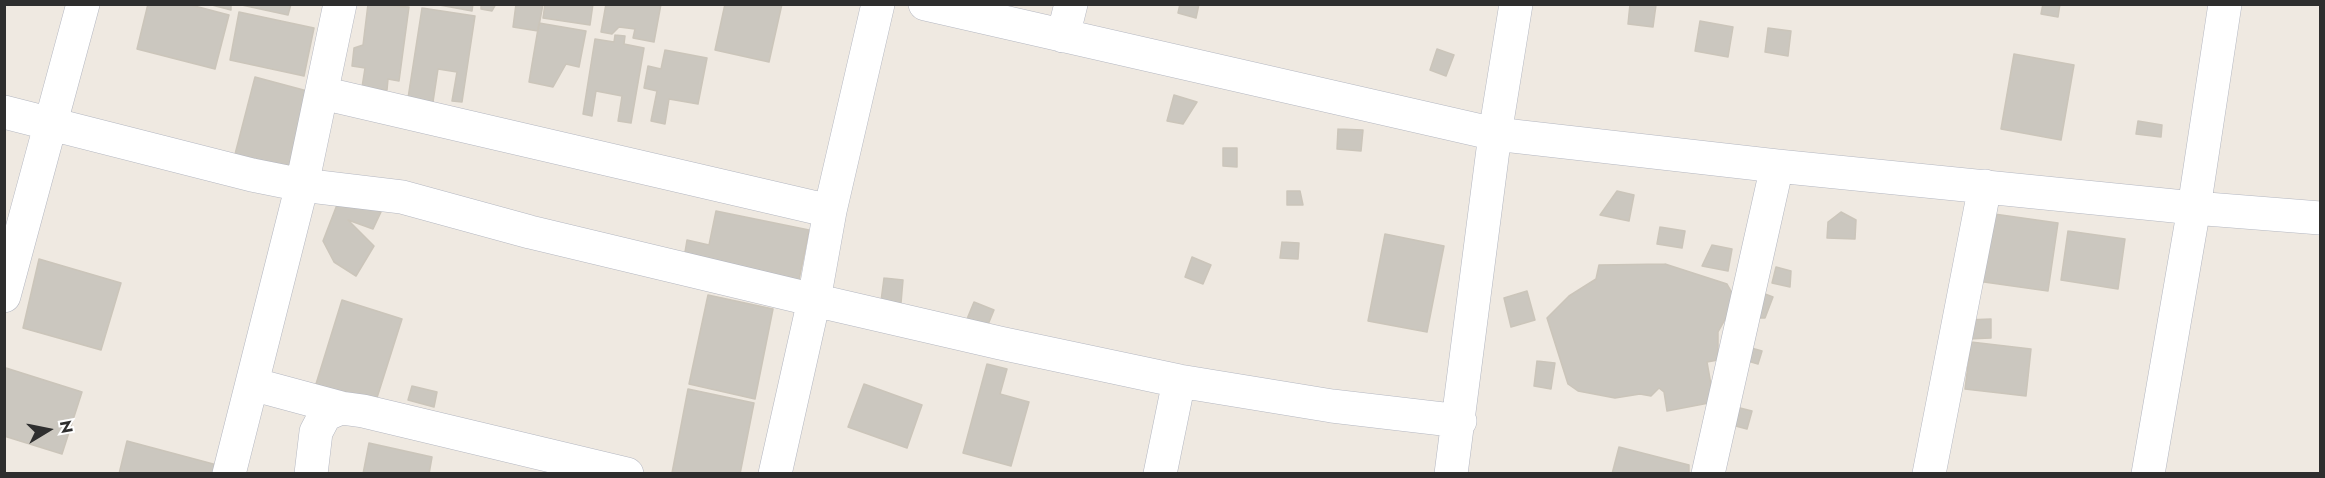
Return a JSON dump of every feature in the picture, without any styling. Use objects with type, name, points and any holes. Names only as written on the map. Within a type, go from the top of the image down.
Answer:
[{"type":"street","points":[[4,296],[83,4]]},
{"type":"street","points":[[230,474],[302,185],[340,4]]},
{"type":"street","points":[[775,474],[830,211],[878,4]]},
{"type":"street","points":[[925,4],[1495,134],[1777,166],[2194,208],[2320,218]]},
{"type":"street","points":[[1063,36],[1071,4]]},
{"type":"street","points":[[1451,474],[1460,421],[1495,134],[1516,4]]},
{"type":"street","points":[[2148,474],[2194,208],[2225,4]]},
{"type":"street","points":[[322,93],[830,211]]},
{"type":"street","points":[[4,112],[302,185],[402,197],[541,235],[813,300],[1179,381],[1332,406],[1460,421]]},
{"type":"street","points":[[1708,474],[1777,166]]},
{"type":"street","points":[[1929,474],[1985,186]]},
{"type":"street","points":[[1160,474],[1179,381]]},
{"type":"street","points":[[252,384],[341,408],[363,411],[627,474]]},
{"type":"street","points":[[311,474],[316,432],[325,415],[341,408]]},
{"type":"building","points":[[148,4],[187,4],[229,15],[215,69],[137,49]]},
{"type":"building","points":[[208,4],[231,4],[231,10]]},
{"type":"building","points":[[237,4],[291,4],[288,15]]},
{"type":"building","points":[[368,4],[409,7],[399,81],[388,79],[387,90],[362,87],[365,68],[352,66],[354,48],[363,45]]},
{"type":"building","points":[[434,4],[473,4],[472,11]]},
{"type":"building","points":[[481,4],[496,4],[492,11],[481,9]]},
{"type":"building","points":[[516,4],[543,4],[538,31],[513,27]]},
{"type":"building","points":[[545,4],[593,4],[590,25],[543,18]]},
{"type":"building","points":[[606,4],[661,4],[654,42],[633,38],[635,29],[619,27],[612,34],[601,32]]},
{"type":"building","points":[[725,4],[782,4],[769,62],[715,50]]},
{"type":"building","points":[[1180,4],[1199,4],[1196,18],[1178,13]]},
{"type":"building","points":[[1630,4],[1656,5],[1653,27],[1628,24]]},
{"type":"building","points":[[2043,4],[2060,4],[2058,17],[2041,14]]},
{"type":"building","points":[[422,8],[475,16],[462,102],[452,101],[457,72],[438,69],[433,102],[408,98]]},
{"type":"building","points":[[239,12],[314,28],[304,76],[230,60]]},
{"type":"building","points":[[1700,21],[1733,27],[1728,57],[1695,51]]},
{"type":"building","points":[[539,23],[586,31],[579,67],[566,64],[553,87],[529,82]]},
{"type":"building","points":[[1768,28],[1791,31],[1788,56],[1765,52]]},
{"type":"building","points":[[615,35],[625,36],[624,44],[644,48],[631,123],[618,121],[622,96],[596,91],[592,116],[583,114],[595,39],[614,42]]},
{"type":"building","points":[[1437,49],[1454,55],[1446,76],[1430,70]]},
{"type":"building","points":[[665,50],[707,58],[698,104],[669,99],[665,124],[651,121],[657,91],[644,88],[648,66],[661,69]]},
{"type":"building","points":[[2014,54],[2074,65],[2061,140],[2001,129]]},
{"type":"building","points":[[255,77],[311,92],[290,177],[233,162]]},
{"type":"building","points":[[1174,95],[1197,102],[1183,124],[1167,121]]},
{"type":"building","points":[[2138,121],[2162,125],[2161,137],[2136,134]]},
{"type":"building","points":[[1338,129],[1363,130],[1361,151],[1337,149]]},
{"type":"building","points":[[1223,148],[1237,148],[1237,167],[1223,166]]},
{"type":"building","points":[[1287,191],[1300,191],[1303,205],[1287,205]]},
{"type":"building","points":[[1617,191],[1634,195],[1629,221],[1600,215]]},
{"type":"building","points":[[340,197],[381,212],[373,229],[348,220],[374,246],[356,276],[334,262],[323,241]]},
{"type":"building","points":[[716,211],[809,230],[799,280],[683,264],[687,240],[709,245]]},
{"type":"building","points":[[1841,212],[1856,220],[1855,239],[1827,238],[1828,222]]},
{"type":"building","points":[[1987,213],[2058,223],[2048,291],[1977,281]]},
{"type":"building","points":[[1660,227],[1685,231],[1682,248],[1657,244]]},
{"type":"building","points":[[2068,231],[2125,239],[2118,289],[2061,280]]},
{"type":"building","points":[[1385,234],[1444,246],[1427,332],[1368,321]]},
{"type":"building","points":[[1282,242],[1299,243],[1298,259],[1280,258]]},
{"type":"building","points":[[1712,245],[1732,249],[1728,271],[1702,266]]},
{"type":"building","points":[[1192,257],[1211,265],[1203,284],[1185,277]]},
{"type":"building","points":[[39,259],[121,283],[101,350],[23,328]]},
{"type":"building","points":[[1665,264],[1727,284],[1736,300],[1718,332],[1718,360],[1707,362],[1714,402],[1667,411],[1664,392],[1659,388],[1651,396],[1640,394],[1615,398],[1578,391],[1568,384],[1547,318],[1569,296],[1596,279],[1599,265]]},
{"type":"building","points":[[1776,267],[1791,271],[1790,287],[1772,283]]},
{"type":"building","points":[[884,278],[903,280],[901,303],[881,301]]},
{"type":"building","points":[[1527,291],[1535,320],[1511,327],[1504,298]]},
{"type":"building","points":[[1757,291],[1773,297],[1765,318],[1748,318]]},
{"type":"building","points":[[708,295],[773,309],[755,399],[689,384]]},
{"type":"building","points":[[342,300],[402,319],[375,404],[316,384]]},
{"type":"building","points":[[974,302],[994,310],[987,327],[967,319]]},
{"type":"building","points":[[1991,319],[1991,338],[1967,339],[1966,320]]},
{"type":"building","points":[[1971,342],[2031,349],[2026,396],[1965,389]]},
{"type":"building","points":[[1744,346],[1762,351],[1758,364],[1741,359]]},
{"type":"building","points":[[1537,361],[1555,363],[1551,389],[1534,386]]},
{"type":"building","points":[[987,364],[1007,369],[1000,394],[1029,402],[1011,466],[963,453]]},
{"type":"building","points":[[6,368],[82,392],[62,454],[4,436],[4,374]]},
{"type":"building","points":[[864,384],[922,405],[907,448],[848,427]]},
{"type":"building","points":[[412,386],[437,392],[434,407],[408,400]]},
{"type":"building","points":[[688,389],[754,403],[740,474],[672,473]]},
{"type":"building","points":[[1732,406],[1752,411],[1747,429],[1728,424]]},
{"type":"building","points":[[127,441],[217,465],[215,474],[119,474]]},
{"type":"building","points":[[369,443],[432,457],[429,474],[363,474]]},
{"type":"building","points":[[1619,447],[1689,465],[1689,474],[1612,474]]}]
